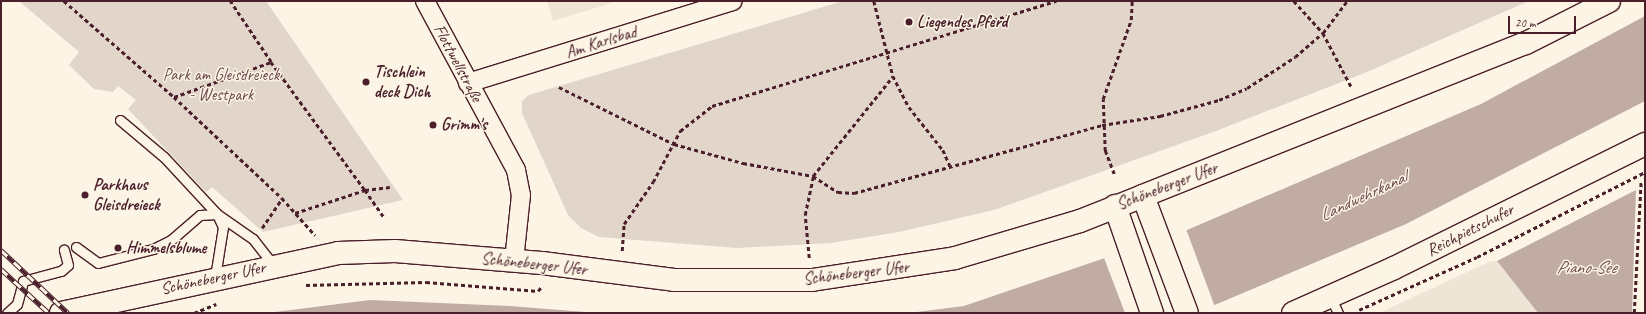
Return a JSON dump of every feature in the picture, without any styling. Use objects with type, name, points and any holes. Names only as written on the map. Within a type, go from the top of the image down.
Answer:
[{"type":"main road","name":"Schöneberger Ufer","points":[[61,313],[215,277],[338,253],[395,251],[514,261],[674,280],[812,280],[955,258],[1020,240],[1143,196],[1526,43],[1609,1]]},
{"type":"main road","name":"Reichpietschufer","points":[[1293,313],[1334,305],[1645,144]]},
{"type":"main road","points":[[1143,196],[1187,313]]},
{"type":"main road","points":[[1115,206],[1152,313]]},
{"type":"street","name":"Flottwellstraße","points":[[425,1],[516,170],[521,195],[514,261]]},
{"type":"street","name":"Am Karlsbad","points":[[468,83],[733,1]]},
{"type":"lane","points":[[120,120],[164,157],[217,214],[253,239],[273,265]]},
{"type":"lane","points":[[76,247],[98,263],[153,249],[171,240],[200,215],[217,214]]},
{"type":"lane","points":[[215,277],[223,227],[217,214]]},
{"type":"lane","points":[[7,313],[18,304],[23,281],[61,271],[68,265],[64,250]]},
{"type":"path","points":[[64,1],[174,97],[282,198],[309,228]]},
{"type":"path","points":[[230,1],[271,62],[383,216]]},
{"type":"path","points":[[874,1],[889,52],[893,76],[909,107],[943,150],[950,166]]},
{"type":"path","points":[[622,247],[624,224],[674,144],[680,131],[712,106],[1056,1]]},
{"type":"path","points":[[1114,174],[1105,151],[1102,125],[1103,99],[1131,20],[1132,1]]},
{"type":"path","points":[[1294,1],[1323,33],[1352,88]]},
{"type":"path","points":[[559,87],[674,144],[743,163],[813,176],[838,192],[854,193],[1102,125],[1160,116],[1219,100],[1266,77],[1323,33],[1347,1]]},
{"type":"path","points":[[174,97],[271,62]]},
{"type":"path","points":[[807,243],[805,215],[813,176],[893,76]]},
{"type":"path","points":[[1353,313],[1471,260],[1645,172]]},
{"type":"path","points":[[1634,313],[1641,181]]},
{"type":"path","points":[[295,212],[365,190],[390,187]]},
{"type":"path","points":[[259,232],[282,198]]},
{"type":"path","points":[[298,286],[393,281],[538,291],[543,285]]},
{"type":"path","points":[[194,313],[223,300]]},
{"type":"shaded area","points":[[547,1],[618,1],[553,21]]},
{"type":"shaded area","points":[[1491,261],[1497,261],[1538,313],[1379,313]]},
{"type":"green space","name":"Park am Gleisdreieck - Westpark","points":[[19,1],[266,1],[403,200],[263,232],[212,187],[206,192],[128,109],[136,100],[118,86],[113,92],[94,89],[69,65],[79,52]]},
{"type":"green space","points":[[843,1],[1529,1],[1367,72],[1216,131],[994,210],[899,232],[831,243],[737,248],[599,237],[581,228],[568,215],[522,113],[522,101],[529,95]]},
{"type":"water","name":"Landwehrkanal","points":[[1645,16],[1645,101],[1406,224],[1217,304],[1194,313],[909,313],[964,306],[1187,230],[1481,104]]},
{"type":"water","name":"Piano-See","points":[[1636,190],[1632,313],[1538,313],[1497,261]]},
{"type":"water","points":[[370,300],[510,306],[598,313],[267,313]]},
{"type":"pier","points":[[1186,229],[1215,307],[1200,313],[1125,313],[1104,258]]},
{"type":"railway","points":[[1,250],[68,313]]},
{"type":"railway","points":[[1,269],[49,313]]},
{"type":"place","name":"Liegendes Pferd","points":[[909,22]]},
{"type":"place","name":"Tischlein deck Dich","points":[[366,82]]},
{"type":"place","name":"Grimm's","points":[[433,125]]},
{"type":"place","name":"Parkhaus Gleisdreieck","points":[[85,195]]},
{"type":"place","name":"Himmelsblume","points":[[118,248]]}]
